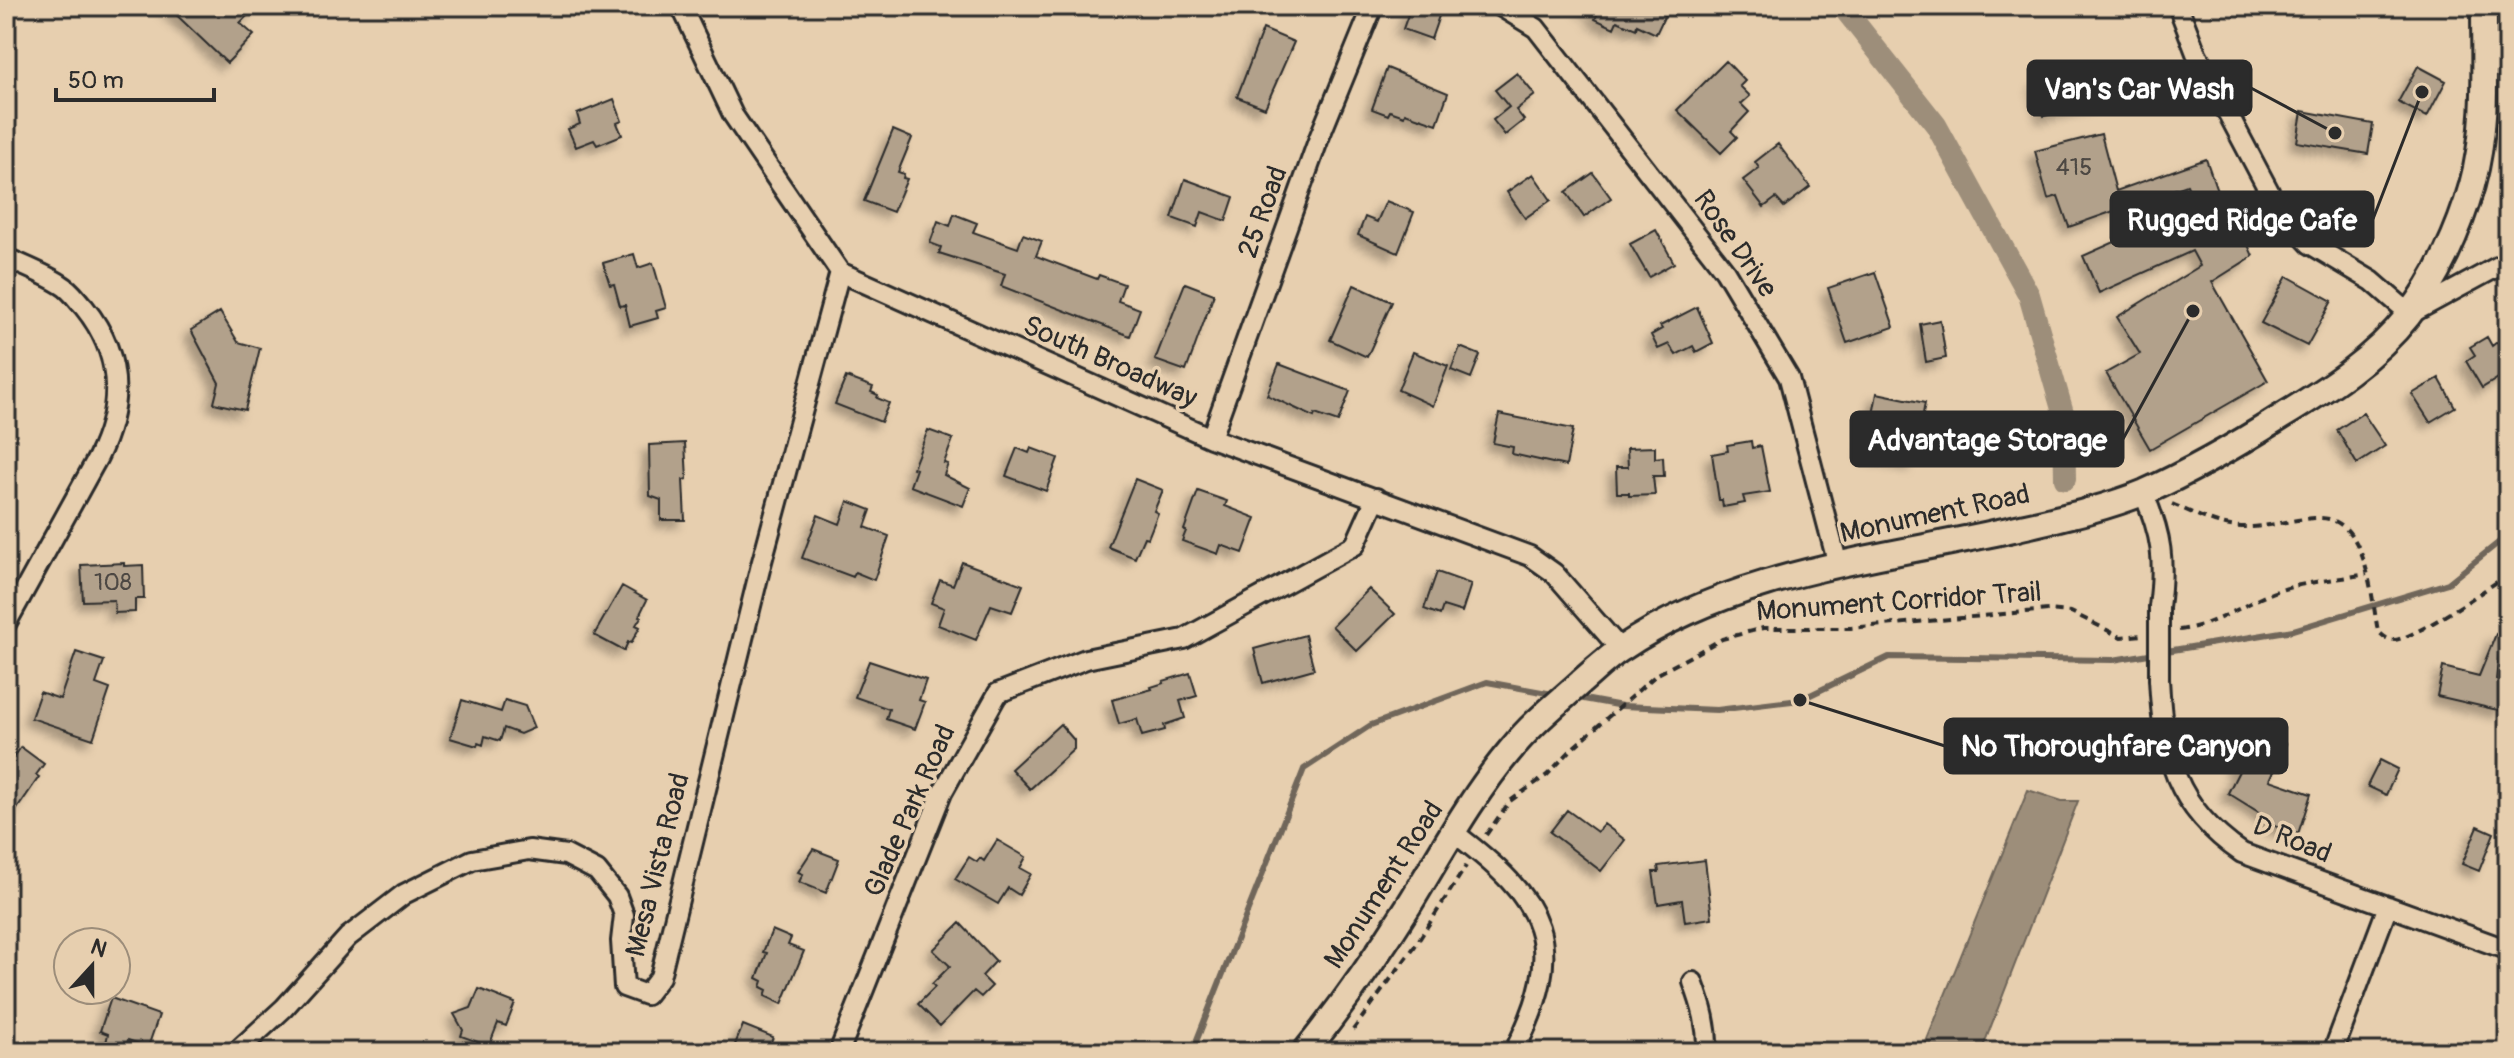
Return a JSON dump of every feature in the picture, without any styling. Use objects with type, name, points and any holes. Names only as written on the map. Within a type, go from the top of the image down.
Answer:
[{"type":"main road","name":"Monument Road","points":[[1305,1052],[1345,1001],[1485,783],[1533,724],[1620,649],[1703,606],[1753,587],[1838,565],[2015,529],[2143,493],[2233,448],[2332,385],[2389,338],[2410,314],[2445,255],[2471,189],[2483,114],[2484,6]]},
{"type":"street","points":[[681,6],[733,115],[840,272]]},
{"type":"street","name":"25 Road","points":[[1211,438],[1319,138],[1373,6]]},
{"type":"street","name":"Rose Drive","points":[[1500,6],[1536,28],[1725,271],[1789,378],[1838,565]]},
{"type":"street","points":[[2178,6],[2196,53],[2280,212],[2310,244],[2372,281],[2410,314],[2508,261]]},
{"type":"street","points":[[6,258],[65,286],[98,325],[111,356],[116,406],[109,434],[98,457],[6,624]]},
{"type":"street","name":"South Broadway","points":[[840,272],[1211,438],[1530,556],[1554,573],[1620,649]]},
{"type":"street","name":"Mesa Vista Road","points":[[236,1052],[284,1008],[348,937],[404,894],[472,860],[529,850],[566,855],[597,871],[617,896],[624,915],[621,941],[624,987],[646,995],[660,977],[761,565],[840,272]]},
{"type":"street","name":"D Road","points":[[2143,493],[2153,514],[2162,549],[2159,679],[2169,756],[2183,792],[2206,824],[2242,853],[2508,950]]},
{"type":"street","name":"Glade Park Road","points":[[839,1052],[942,793],[998,693],[1086,659],[1184,639],[1355,545],[1376,498]]},
{"type":"street","points":[[1453,832],[1511,881],[1538,918],[1544,947],[1542,982],[1530,1020],[1514,1052]]},
{"type":"street","points":[[2333,1052],[2388,906]]},
{"type":"street","points":[[1693,982],[1708,1034],[1707,1052]]},
{"type":"path","points":[[2187,510],[2225,525],[2243,527],[2318,517],[2340,524],[2358,544],[2378,631],[2393,640],[2405,637],[2473,599],[2508,574]]},
{"type":"path","points":[[2172,631],[2218,621],[2267,595],[2287,589],[2367,574]]},
{"type":"path","name":"Monument Corridor Trail","points":[[1489,830],[1510,801],[1547,775],[1575,746],[1656,675],[1722,639],[1763,628],[1851,628],[2048,610],[2071,612],[2121,637],[2147,634]]},
{"type":"path","points":[[1352,1032],[1415,946],[1451,888]]},
{"type":"shaded area","points":[[2028,790],[2062,801],[2078,801],[1981,1052],[1922,1052]]},
{"type":"building","points":[[167,6],[257,6],[240,23],[254,35],[227,63]]},
{"type":"building","points":[[1411,6],[1430,6],[1441,10],[1431,39],[1403,29]]},
{"type":"building","points":[[1582,6],[1650,6],[1666,13],[1656,34],[1637,25],[1636,29],[1617,21],[1614,28],[1595,19],[1598,13]]},
{"type":"building","points":[[1263,29],[1294,42],[1265,108],[1237,97]]},
{"type":"building","points":[[1726,61],[1745,81],[1740,86],[1750,96],[1741,104],[1749,112],[1731,131],[1737,137],[1721,153],[1677,110]]},
{"type":"building","points":[[2418,66],[2446,81],[2427,117],[2398,102]]},
{"type":"building","points":[[1387,68],[1448,93],[1437,124],[1405,113],[1404,116],[1390,111],[1388,115],[1372,109]]},
{"type":"building","points":[[2092,70],[2100,103],[2044,116],[2036,83]]},
{"type":"building","points":[[1517,73],[1535,95],[1516,110],[1524,120],[1505,135],[1493,120],[1509,107],[1495,90]]},
{"type":"building","points":[[614,99],[622,121],[617,123],[622,135],[597,145],[594,140],[576,147],[568,129],[580,124],[577,114]]},
{"type":"building","points":[[2302,111],[2373,124],[2368,154],[2297,142]]},
{"type":"building","points":[[893,130],[912,138],[898,172],[907,179],[893,212],[864,201]]},
{"type":"building","points":[[2101,134],[2116,191],[2206,159],[2219,196],[2225,193],[2253,256],[2212,282],[2268,381],[2150,449],[2106,373],[2140,354],[2117,317],[2200,266],[2192,251],[2099,293],[2083,256],[2196,206],[2187,185],[2069,227],[2058,196],[2048,199],[2035,151]]},
{"type":"building","points":[[1778,144],[1810,187],[1784,207],[1776,198],[1764,207],[1743,180],[1759,168],[1755,162]]},
{"type":"building","points":[[1593,173],[1611,198],[1584,217],[1566,192]]},
{"type":"building","points":[[1533,174],[1551,200],[1525,218],[1507,192]]},
{"type":"building","points":[[1185,179],[1234,197],[1226,221],[1202,212],[1197,227],[1172,218]]},
{"type":"building","points":[[1386,201],[1414,212],[1398,253],[1358,235],[1365,217],[1377,222]]},
{"type":"building","points":[[954,214],[977,223],[973,232],[1018,248],[1023,234],[1042,241],[1036,256],[1097,279],[1099,275],[1124,284],[1118,301],[1140,309],[1130,336],[1001,286],[1005,274],[939,253],[941,247],[930,243],[938,221],[950,226]]},
{"type":"building","points":[[1656,230],[1674,263],[1649,277],[1630,244]]},
{"type":"building","points":[[634,254],[638,268],[653,263],[666,308],[656,311],[658,318],[630,326],[625,305],[620,306],[614,284],[610,285],[603,263]]},
{"type":"building","points":[[1875,272],[1894,327],[1847,343],[1828,288]]},
{"type":"building","points":[[2287,276],[2332,301],[2307,346],[2261,323]]},
{"type":"building","points":[[1185,283],[1214,294],[1186,371],[1155,360]]},
{"type":"building","points":[[1354,285],[1392,302],[1367,357],[1330,340]]},
{"type":"building","points":[[1697,307],[1713,343],[1696,352],[1693,346],[1676,355],[1669,344],[1658,349],[1651,335],[1662,329],[1660,326]]},
{"type":"building","points":[[220,312],[238,342],[260,348],[245,410],[214,403],[219,383],[191,330]]},
{"type":"building","points":[[1940,320],[1946,358],[1926,362],[1920,324]]},
{"type":"building","points":[[2487,337],[2492,346],[2497,342],[2508,361],[2508,372],[2482,388],[2466,361],[2475,355],[2470,347]]},
{"type":"building","points":[[1460,347],[1480,355],[1471,378],[1451,370]]},
{"type":"building","points":[[1413,352],[1448,366],[1433,406],[1398,390]]},
{"type":"building","points":[[1279,364],[1350,391],[1338,422],[1315,414],[1314,417],[1267,395]]},
{"type":"building","points":[[846,377],[873,387],[871,392],[878,395],[877,398],[889,403],[881,422],[835,404]]},
{"type":"building","points":[[2439,378],[2455,407],[2430,422],[2412,394]]},
{"type":"building","points":[[1877,393],[1925,403],[1914,463],[1866,454]]},
{"type":"building","points":[[2363,413],[2385,446],[2357,464],[2337,430]]},
{"type":"building","points":[[1499,414],[1573,429],[1566,466],[1512,454],[1513,447],[1493,443]]},
{"type":"building","points":[[928,430],[953,439],[944,463],[948,464],[944,475],[970,488],[963,506],[910,486],[916,469],[913,468]]},
{"type":"building","points":[[1751,441],[1752,448],[1761,446],[1770,492],[1743,496],[1745,503],[1723,507],[1722,500],[1719,500],[1712,454],[1728,451],[1727,445]]},
{"type":"building","points":[[685,443],[685,520],[661,520],[661,500],[650,496],[649,445]]},
{"type":"building","points":[[1655,447],[1655,458],[1663,457],[1664,476],[1653,476],[1655,495],[1617,493],[1616,467],[1628,467],[1627,448]]},
{"type":"building","points":[[1017,448],[1029,453],[1031,448],[1058,458],[1046,491],[1006,476]]},
{"type":"building","points":[[1135,479],[1163,490],[1148,538],[1144,537],[1135,558],[1108,547]]},
{"type":"building","points":[[1198,491],[1227,501],[1225,506],[1256,518],[1243,553],[1221,545],[1218,554],[1182,541]]},
{"type":"building","points":[[848,501],[871,510],[865,527],[889,536],[874,580],[855,572],[853,577],[802,558],[818,515],[840,524]]},
{"type":"building","points":[[962,562],[1023,585],[1012,612],[991,605],[976,640],[938,625],[944,608],[931,603],[940,580],[953,585]]},
{"type":"building","points":[[124,563],[124,566],[143,565],[144,599],[135,599],[135,612],[115,613],[114,600],[83,601],[81,565]]},
{"type":"building","points":[[1437,572],[1471,584],[1462,612],[1443,606],[1440,615],[1424,609]]},
{"type":"building","points":[[622,586],[647,600],[636,625],[640,627],[624,651],[594,635]]},
{"type":"building","points":[[1369,589],[1395,614],[1357,651],[1332,626]]},
{"type":"building","points":[[2496,634],[2501,635],[2496,680],[2508,682],[2502,711],[2437,696],[2443,667],[2479,676]]},
{"type":"building","points":[[1305,635],[1314,669],[1263,683],[1254,649]]},
{"type":"building","points":[[76,652],[104,661],[96,684],[110,689],[93,739],[31,718],[40,692],[60,699]]},
{"type":"building","points":[[869,661],[926,680],[919,700],[925,702],[915,729],[886,719],[889,709],[855,697]]},
{"type":"building","points":[[1190,673],[1197,696],[1180,701],[1185,718],[1164,725],[1165,730],[1142,736],[1137,719],[1119,724],[1112,700],[1152,689],[1163,681]]},
{"type":"building","points":[[462,700],[501,712],[505,700],[525,706],[534,728],[520,734],[504,728],[500,741],[485,736],[483,745],[478,743],[477,746],[450,738]]},
{"type":"building","points":[[2248,720],[2262,726],[2260,732],[2286,744],[2270,780],[2311,794],[2298,834],[2266,823],[2268,818],[2228,793],[2239,771],[2233,769],[2237,759],[2232,756]]},
{"type":"building","points":[[1060,724],[1074,740],[1074,749],[1030,789],[1011,769]]},
{"type":"building","points":[[21,747],[44,764],[36,775],[39,777],[6,825],[6,751],[14,757]]},
{"type":"building","points":[[2380,760],[2398,769],[2386,795],[2367,786]]},
{"type":"building","points":[[1567,810],[1597,832],[1604,824],[1625,840],[1601,871],[1550,832]]},
{"type":"building","points":[[2478,826],[2494,833],[2479,871],[2462,864]]},
{"type":"building","points":[[997,840],[1026,857],[1020,868],[1031,874],[1019,895],[1008,888],[998,904],[955,879],[969,857],[977,862],[980,858],[984,861]]},
{"type":"building","points":[[813,849],[839,859],[826,893],[799,882],[803,874],[798,872]]},
{"type":"building","points":[[1705,860],[1712,918],[1685,922],[1682,900],[1658,904],[1653,872],[1659,872],[1658,866]]},
{"type":"building","points":[[960,923],[996,961],[982,976],[992,986],[981,997],[974,991],[940,1026],[918,1004],[950,966],[933,950]]},
{"type":"building","points":[[772,930],[791,938],[788,945],[804,951],[782,1004],[765,996],[767,990],[761,987],[763,981],[757,978]]},
{"type":"building","points":[[479,989],[515,1003],[506,1026],[498,1023],[489,1046],[461,1036],[463,1030],[454,1014],[471,1008]]},
{"type":"building","points":[[132,1005],[159,1015],[148,1047],[128,1040],[125,1049],[106,1043],[108,1034],[100,1031],[108,1006]]},
{"type":"building","points":[[743,1025],[773,1037],[767,1052],[732,1052]]},
{"type":"waterway","points":[[1842,6],[1936,125],[2029,295],[2064,416],[2065,479]]},
{"type":"waterway","points":[[1573,697],[1622,706],[1717,710],[1800,700],[1889,657],[2113,660],[2293,630],[2448,583],[2508,535]]},
{"type":"waterway","points":[[1192,1052],[1304,769],[1371,725],[1487,682],[1558,695]]},
{"type":"place","name":"Rugged Ridge Cafe","points":[[2422,92]]},
{"type":"place","name":"Van's Car Wash","points":[[2335,133]]},
{"type":"place","name":"Advantage Storage","points":[[2193,311]]},
{"type":"place","name":"No Thoroughfare Canyon","points":[[1800,700]]}]
